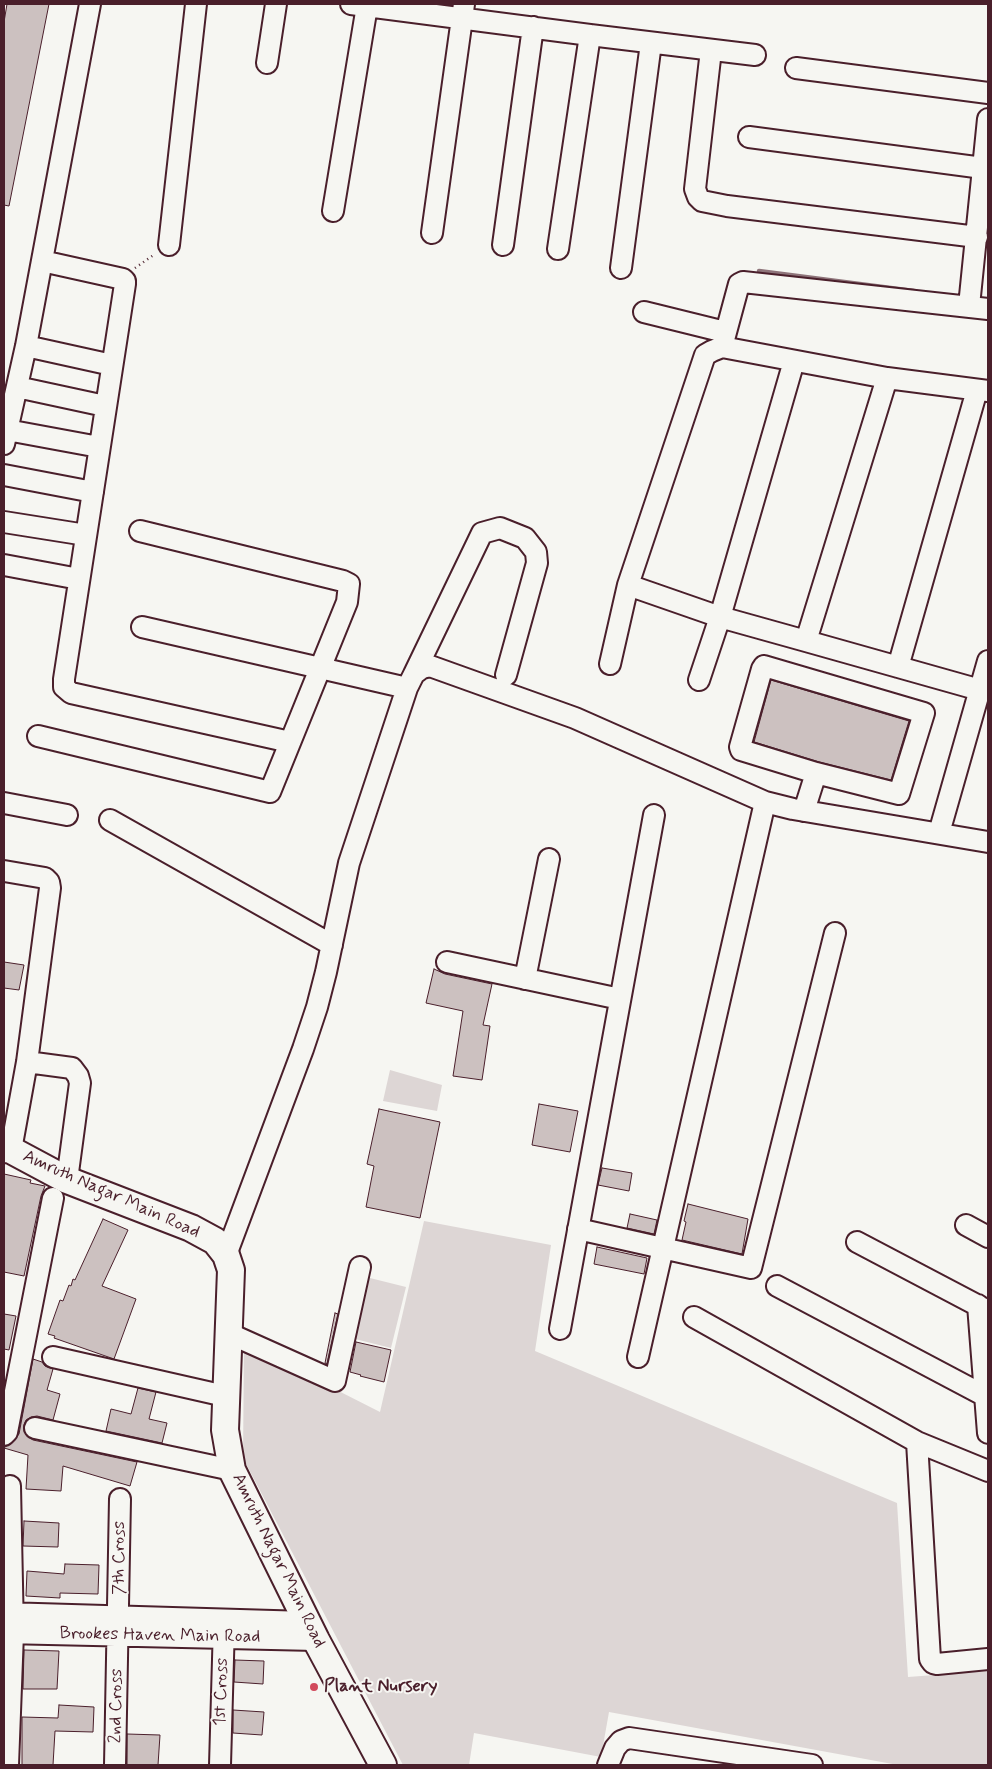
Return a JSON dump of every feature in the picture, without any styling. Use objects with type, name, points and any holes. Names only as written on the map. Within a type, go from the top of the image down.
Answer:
[{"type":"main road","name":"Amruth Nagar Main Road","points":[[6,1148],[60,1189],[191,1228],[215,1242],[226,1255],[231,1270],[225,1430],[232,1470],[311,1631],[383,1765]]},
{"type":"street","points":[[90,4],[26,346],[5,437],[99,447]]},
{"type":"street","points":[[168,245],[196,4]]},
{"type":"street","points":[[267,63],[276,4]]},
{"type":"street","points":[[333,211],[359,5],[463,11],[533,28],[755,55]]},
{"type":"street","points":[[432,233],[463,11]]},
{"type":"street","points":[[503,245],[533,28]]},
{"type":"street","points":[[558,250],[590,35]]},
{"type":"street","points":[[621,268],[651,43]]},
{"type":"street","points":[[711,50],[694,189],[702,201],[727,206],[977,237]]},
{"type":"street","points":[[796,68],[988,94]]},
{"type":"street","points":[[610,664],[628,585],[705,355],[723,340],[739,284],[743,282],[979,307],[977,237],[988,119]]},
{"type":"street","points":[[748,137],[983,168]]},
{"type":"street","points":[[42,261],[125,281],[64,687],[67,691],[290,742]]},
{"type":"street","points":[[644,312],[723,340],[794,361],[887,378],[983,391],[898,667]]},
{"type":"street","points":[[26,346],[112,365]]},
{"type":"street","points":[[699,680],[720,617],[794,361]]},
{"type":"street","points":[[806,641],[887,378]]},
{"type":"street","points":[[17,387],[106,406]]},
{"type":"street","points":[[4,475],[93,492]]},
{"type":"street","points":[[4,522],[86,535]]},
{"type":"street","points":[[226,1255],[303,1050],[317,1007],[349,863],[410,681],[482,533],[500,528],[525,538],[536,552],[538,563],[506,675]]},
{"type":"street","points":[[38,736],[270,792],[347,602],[349,584],[140,531]]},
{"type":"street","points":[[4,565],[79,579]]},
{"type":"street","points":[[628,585],[720,617],[898,667],[982,698]]},
{"type":"street","points":[[142,627],[320,669],[410,681]]},
{"type":"street","points":[[939,833],[982,698],[988,661]]},
{"type":"street","points":[[410,681],[422,668],[430,666],[575,718],[765,802],[988,842]]},
{"type":"street","points":[[766,666],[924,713],[899,794],[816,773],[741,750],[763,667],[766,666]]},
{"type":"street","points":[[804,810],[816,773]]},
{"type":"street","points":[[638,1357],[765,802]]},
{"type":"street","points":[[4,803],[68,815]]},
{"type":"street","points":[[560,1330],[654,815]]},
{"type":"street","points":[[110,820],[332,945]]},
{"type":"street","points":[[525,979],[549,859]]},
{"type":"street","points":[[4,871],[45,878],[49,882],[50,888],[27,1062],[6,1148]]},
{"type":"street","points":[[578,1229],[751,1268],[836,933]]},
{"type":"street","points":[[447,962],[620,999]]},
{"type":"street","points":[[4,1436],[7,1432],[60,1189],[80,1083],[78,1076],[72,1068],[27,1062]]},
{"type":"street","points":[[966,1225],[988,1237]]},
{"type":"street","points":[[857,1242],[983,1308],[985,1396],[988,1433]]},
{"type":"street","points":[[228,1333],[335,1381],[360,1268]]},
{"type":"street","points":[[777,1286],[985,1396]]},
{"type":"street","points":[[694,1317],[917,1442],[988,1471]]},
{"type":"street","points":[[53,1357],[225,1396]]},
{"type":"street","points":[[35,1428],[232,1470]]},
{"type":"street","points":[[917,1442],[930,1658],[933,1663],[937,1664],[988,1660]]},
{"type":"street","points":[[8,1765],[10,1486]]},
{"type":"street","name":"7th Cross","points":[[119,1626],[120,1498]]},
{"type":"street","name":"Brookes Haven Main Road","points":[[8,1623],[311,1631]]},
{"type":"street","name":"2nd Cross","points":[[116,1765],[119,1626]]},
{"type":"street","name":"1st Cross","points":[[220,1765],[224,1628]]},
{"type":"street","points":[[608,1765],[615,1748],[621,1741],[629,1738],[812,1765]]},
{"type":"path","points":[[125,281],[138,265],[168,245]]},
{"type":"shaded area","points":[[390,1070],[442,1085],[437,1111],[383,1101]]},
{"type":"shaded area","points":[[424,1221],[551,1245],[535,1351],[897,1503],[908,1677],[988,1671],[988,1765],[898,1765],[609,1712],[601,1757],[474,1733],[469,1765],[403,1765],[243,1458],[244,1343],[380,1412]]},
{"type":"shaded area","points":[[366,1277],[406,1287],[391,1348],[351,1338]]},
{"type":"building","points":[[7,4],[49,4],[9,206],[4,205],[4,22]]},
{"type":"building","points":[[771,680],[909,721],[891,780],[819,762],[754,742]]},
{"type":"building","points":[[4,962],[24,965],[19,990],[4,988]]},
{"type":"building","points":[[434,969],[445,974],[492,984],[483,1025],[490,1026],[482,1080],[453,1076],[463,1011],[426,1003]]},
{"type":"building","points":[[539,1104],[578,1111],[570,1152],[532,1145]]},
{"type":"building","points":[[379,1109],[440,1122],[420,1218],[366,1207],[374,1166],[367,1164]]},
{"type":"building","points":[[602,1168],[632,1173],[629,1191],[598,1185]]},
{"type":"building","points":[[4,1174],[31,1180],[30,1183],[45,1186],[41,1196],[24,1276],[4,1272]]},
{"type":"building","points":[[688,1204],[748,1219],[742,1254],[682,1240]]},
{"type":"building","points":[[630,1214],[657,1220],[654,1234],[627,1228]]},
{"type":"building","points":[[103,1219],[128,1230],[102,1286],[136,1299],[114,1359],[54,1338],[55,1336],[48,1334],[60,1300],[63,1301],[69,1285],[71,1286],[73,1279],[75,1280]]},
{"type":"building","points":[[597,1247],[647,1258],[644,1274],[594,1264]]},
{"type":"building","points":[[335,1313],[338,1314],[327,1364],[325,1363]]},
{"type":"building","points":[[4,1314],[16,1316],[9,1350],[4,1349]]},
{"type":"building","points":[[356,1342],[391,1350],[384,1382],[350,1372]]},
{"type":"building","points":[[33,1359],[53,1369],[47,1390],[60,1394],[53,1420],[37,1416],[26,1420],[24,1431],[27,1436],[33,1440],[137,1462],[130,1486],[63,1466],[61,1491],[26,1489],[28,1455],[4,1448],[12,1443],[19,1434]]},
{"type":"building","points":[[138,1388],[156,1392],[149,1419],[167,1423],[162,1443],[106,1431],[111,1409],[131,1414]]},
{"type":"building","points":[[24,1521],[59,1523],[58,1547],[23,1546]]},
{"type":"building","points":[[65,1564],[99,1565],[98,1594],[60,1593],[60,1598],[26,1596],[27,1571],[64,1574]]},
{"type":"building","points":[[24,1650],[59,1651],[57,1689],[23,1689]]},
{"type":"building","points":[[235,1660],[264,1661],[263,1684],[234,1682]]},
{"type":"building","points":[[59,1705],[94,1707],[93,1732],[55,1731],[53,1765],[22,1765],[22,1717],[58,1718]]},
{"type":"building","points":[[233,1710],[264,1712],[262,1735],[233,1733]]},
{"type":"building","points":[[127,1734],[160,1735],[158,1765],[127,1765]]},
{"type":"waterway","points":[[759,271],[914,291]]},
{"type":"place","name":"Plant Nursery","points":[[314,1687]]}]
